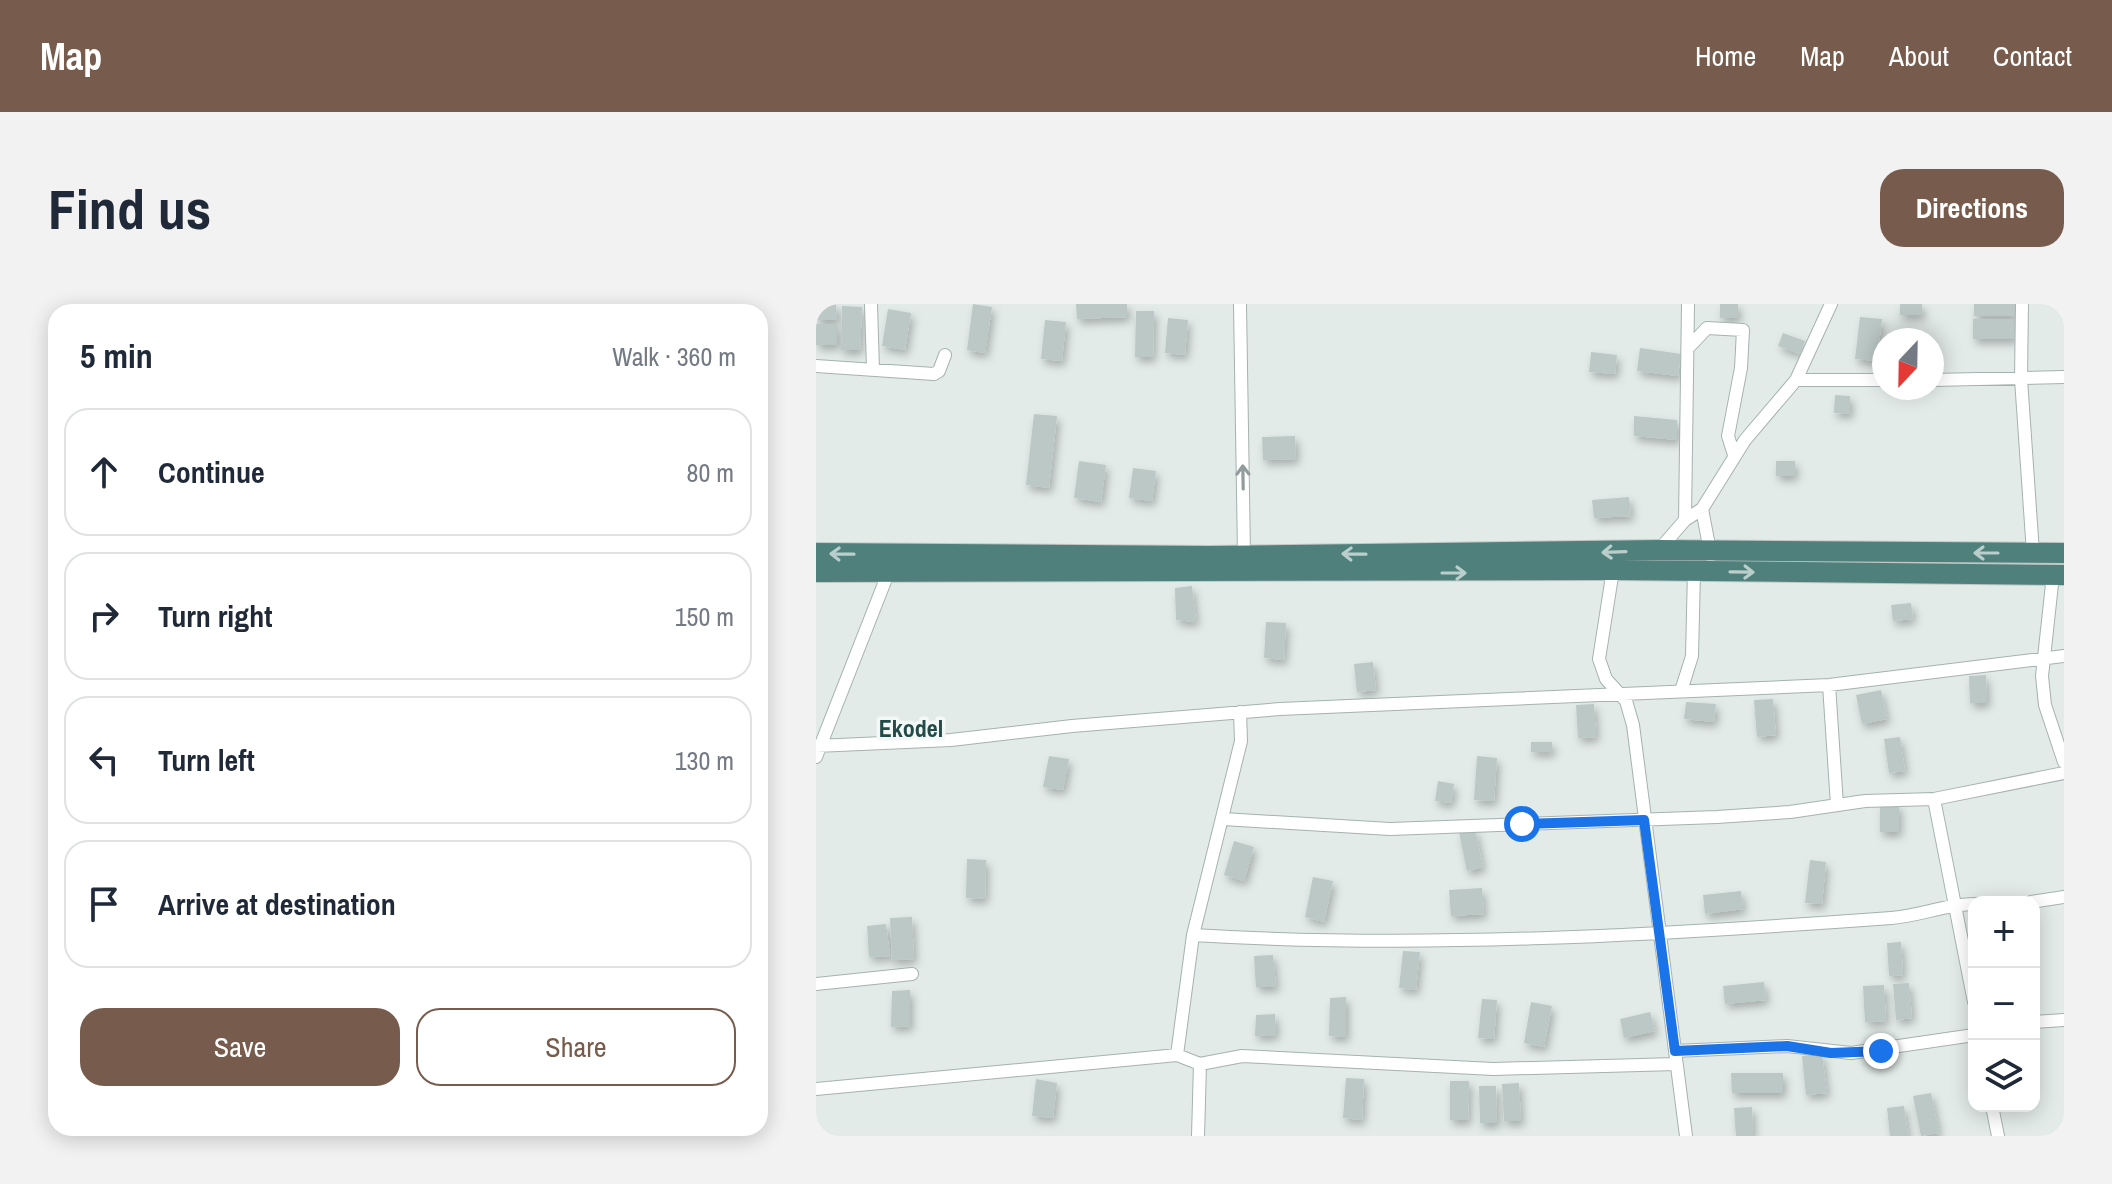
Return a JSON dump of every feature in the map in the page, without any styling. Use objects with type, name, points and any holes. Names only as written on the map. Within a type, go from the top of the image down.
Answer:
[{"type":"highway","points":[[816,553],[1244,555],[1659,550],[1705,565],[2058,575]]},
{"type":"highway","points":[[816,572],[1456,573],[2064,553]]},
{"type":"street","points":[[871,304],[873,369]]},
{"type":"street","points":[[1240,304],[1244,555]]},
{"type":"street","points":[[1685,520],[1688,304]]},
{"type":"street","points":[[1659,550],[1685,520],[1702,509],[1734,455],[1796,380],[1831,304]]},
{"type":"street","points":[[2022,304],[2021,379],[2033,553]]},
{"type":"street","points":[[1688,348],[1707,328],[1743,330],[1741,368],[1728,436],[1734,455]]},
{"type":"street","points":[[816,366],[934,374],[939,371],[945,355]]},
{"type":"street","points":[[1944,380],[2064,377]]},
{"type":"street","points":[[1796,380],[1872,380]]},
{"type":"street","points":[[1681,691],[1692,656],[1705,565],[1702,509]]},
{"type":"street","points":[[1613,570],[1599,659],[1606,679],[1621,693],[1633,725],[1686,1136]]},
{"type":"street","points":[[889,571],[818,749],[951,740],[1240,712],[1829,685],[2064,656]]},
{"type":"street","points":[[2058,575],[2043,659],[2045,705],[2064,762]]},
{"type":"street","points":[[1829,685],[1837,805]]},
{"type":"street","points":[[1177,1055],[1193,935],[1241,741],[1240,712]]},
{"type":"street","points":[[1223,819],[1390,829],[1644,820],[1790,812],[1837,805],[1934,799],[2064,773]]},
{"type":"street","points":[[1934,799],[1968,974]]},
{"type":"street","points":[[2040,901],[2064,897]]},
{"type":"street","points":[[1193,935],[1296,941],[1659,933],[1891,918],[1968,905]]},
{"type":"street","points":[[816,984],[912,974]]},
{"type":"street","points":[[2040,1022],[2064,1020]]},
{"type":"street","points":[[816,1089],[1177,1055],[1200,1064],[1242,1056],[1493,1069],[1676,1058],[1787,1046],[1851,1053],[1968,1036]]},
{"type":"street","points":[[1198,1136],[1200,1064]]},
{"type":"street","points":[[1993,1112],[1998,1136]]},
{"type":"building","points":[[816,304],[836,304],[837,320],[816,320]]},
{"type":"building","points":[[973,304],[992,307],[985,353],[967,350]]},
{"type":"building","points":[[1076,304],[1127,304],[1127,317],[1077,319]]},
{"type":"building","points":[[1720,304],[1738,304],[1738,318],[1720,318]]},
{"type":"building","points":[[1900,304],[1922,304],[1922,315],[1900,315]]},
{"type":"building","points":[[1974,304],[2015,304],[2015,316],[1974,316]]},
{"type":"building","points":[[842,306],[862,307],[860,350],[841,350]]},
{"type":"building","points":[[888,309],[911,313],[905,350],[882,346]]},
{"type":"building","points":[[1136,311],[1154,311],[1153,357],[1135,357]]},
{"type":"building","points":[[1860,317],[1882,319],[1881,328],[1872,328],[1872,361],[1855,359]]},
{"type":"building","points":[[1168,318],[1188,320],[1185,355],[1165,353]]},
{"type":"building","points":[[1973,319],[2015,319],[2015,339],[1973,339]]},
{"type":"building","points":[[1045,320],[1066,322],[1062,361],[1041,359]]},
{"type":"building","points":[[816,324],[837,324],[837,345],[816,345]]},
{"type":"building","points":[[1783,333],[1805,341],[1800,354],[1778,346]]},
{"type":"building","points":[[1640,348],[1681,354],[1678,376],[1637,371]]},
{"type":"building","points":[[1591,352],[1617,355],[1615,374],[1589,372]]},
{"type":"building","points":[[1835,395],[1850,396],[1850,414],[1834,413]]},
{"type":"building","points":[[1034,414],[1057,416],[1049,488],[1026,485]]},
{"type":"building","points":[[1634,416],[1677,420],[1677,440],[1634,436]]},
{"type":"building","points":[[1295,436],[1296,459],[1263,460],[1262,437]]},
{"type":"building","points":[[1079,461],[1106,465],[1101,502],[1074,498]]},
{"type":"building","points":[[1776,461],[1795,461],[1795,476],[1776,476]]},
{"type":"building","points":[[1133,468],[1156,471],[1152,501],[1129,498]]},
{"type":"building","points":[[1629,497],[1631,516],[1594,518],[1592,500]]},
{"type":"building","points":[[1192,586],[1196,622],[1176,620],[1175,588]]},
{"type":"building","points":[[1911,603],[1913,619],[1893,621],[1891,605]]},
{"type":"building","points":[[1266,622],[1286,623],[1284,660],[1264,658]]},
{"type":"building","points":[[1373,662],[1376,690],[1357,692],[1354,664]]},
{"type":"building","points":[[1986,675],[1987,703],[1970,703],[1969,676]]},
{"type":"building","points":[[1881,690],[1887,719],[1862,724],[1856,695]]},
{"type":"building","points":[[1773,699],[1776,735],[1757,737],[1754,700]]},
{"type":"building","points":[[1686,702],[1716,704],[1714,722],[1684,719]]},
{"type":"building","points":[[1594,704],[1596,737],[1578,738],[1576,705]]},
{"type":"building","points":[[1900,737],[1905,771],[1889,773],[1884,739]]},
{"type":"building","points":[[1531,742],[1552,742],[1552,752],[1531,752]]},
{"type":"building","points":[[1049,756],[1069,759],[1063,790],[1043,787]]},
{"type":"building","points":[[1477,756],[1497,758],[1494,801],[1474,800]]},
{"type":"building","points":[[1438,781],[1454,784],[1451,803],[1435,801]]},
{"type":"building","points":[[1880,805],[1899,805],[1899,832],[1880,832]]},
{"type":"building","points":[[1475,829],[1483,867],[1467,871],[1459,832]]},
{"type":"building","points":[[1234,841],[1254,847],[1244,881],[1224,875]]},
{"type":"building","points":[[967,859],[986,860],[985,899],[966,898]]},
{"type":"building","points":[[1810,860],[1826,862],[1822,904],[1805,903]]},
{"type":"building","points":[[1313,877],[1333,881],[1324,922],[1305,917]]},
{"type":"building","points":[[1482,888],[1484,914],[1451,916],[1449,890]]},
{"type":"building","points":[[1741,891],[1743,909],[1705,914],[1703,895]]},
{"type":"building","points":[[912,917],[914,959],[892,960],[890,918]]},
{"type":"building","points":[[886,924],[890,956],[869,957],[867,926]]},
{"type":"building","points":[[1901,942],[1903,975],[1889,976],[1887,943]]},
{"type":"building","points":[[1403,951],[1420,952],[1416,990],[1399,988]]},
{"type":"building","points":[[1273,955],[1276,987],[1256,987],[1254,956]]},
{"type":"building","points":[[1764,982],[1766,1000],[1725,1004],[1723,986]]},
{"type":"building","points":[[1909,983],[1912,1018],[1896,1020],[1893,984]]},
{"type":"building","points":[[1884,985],[1886,1021],[1865,1022],[1863,986]]},
{"type":"building","points":[[910,990],[910,1026],[891,1027],[892,991]]},
{"type":"building","points":[[1346,997],[1346,1037],[1329,1036],[1330,998]]},
{"type":"building","points":[[1482,999],[1497,1000],[1494,1039],[1478,1038]]},
{"type":"building","points":[[1531,1002],[1552,1006],[1544,1047],[1524,1043]]},
{"type":"building","points":[[1650,1012],[1655,1031],[1624,1038],[1620,1019]]},
{"type":"building","points":[[1275,1014],[1276,1035],[1255,1036],[1256,1015]]},
{"type":"building","points":[[1822,1054],[1827,1093],[1806,1095],[1802,1056]]},
{"type":"building","points":[[1731,1073],[1783,1073],[1783,1093],[1732,1093]]},
{"type":"building","points":[[1346,1078],[1364,1079],[1362,1120],[1343,1118]]},
{"type":"building","points":[[1036,1079],[1057,1083],[1053,1118],[1032,1116]]},
{"type":"building","points":[[1450,1081],[1469,1081],[1468,1120],[1450,1120]]},
{"type":"building","points":[[1519,1083],[1521,1121],[1504,1121],[1502,1084]]},
{"type":"building","points":[[1479,1086],[1496,1086],[1497,1123],[1480,1123]]},
{"type":"building","points":[[1931,1093],[1939,1133],[1921,1136],[1913,1096]]},
{"type":"building","points":[[1904,1106],[1908,1136],[1890,1136],[1887,1108]]},
{"type":"building","points":[[1752,1107],[1753,1136],[1736,1136],[1734,1108]]},
{"type":"district","name":"Ekodel","points":[[911,728]]},
{"type":"route","points":[[1522,824],[1644,820],[1675,1051],[1787,1046],[1831,1053],[1881,1051]]}]
